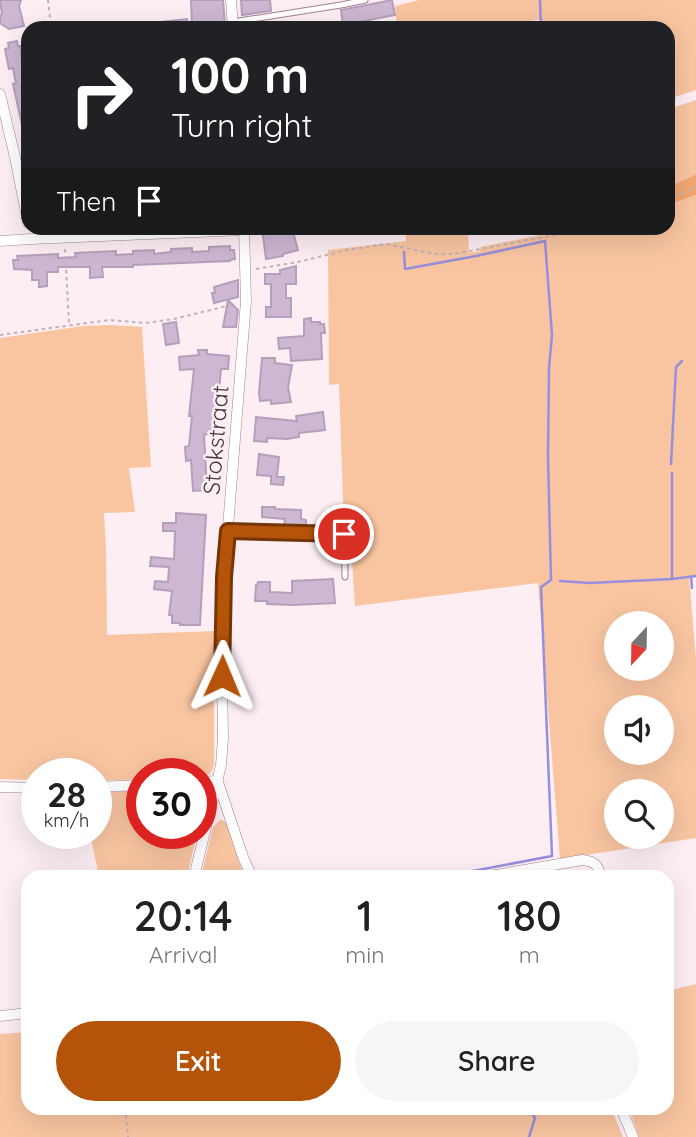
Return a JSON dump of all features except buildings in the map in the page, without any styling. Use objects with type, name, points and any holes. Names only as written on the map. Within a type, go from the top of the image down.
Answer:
[{"type":"street","points":[[231,0],[233,21]]},
{"type":"street","points":[[0,94],[21,189]]},
{"type":"street","points":[[0,241],[21,233]]},
{"type":"street","points":[[51,235],[64,238],[124,235]]},
{"type":"street","name":"Stokstraat","points":[[217,781],[223,738],[224,577],[246,301],[244,235]]},
{"type":"street","points":[[217,781],[249,870]]},
{"type":"street","points":[[0,788],[21,788]]},
{"type":"street","name":"Stokstraat","points":[[196,870],[201,849]]},
{"type":"street","points":[[524,870],[591,860],[598,870]]},
{"type":"street","points":[[0,1016],[21,1014]]},
{"type":"street","points":[[624,1115],[633,1137]]},
{"type":"lane","points":[[254,21],[365,0]]},
{"type":"lane","points":[[228,531],[344,534],[345,577]]},
{"type":"path","points":[[48,0],[50,21]]},
{"type":"path","points":[[675,197],[696,187]]},
{"type":"path","points":[[246,271],[386,244],[435,254],[454,254],[555,235]]},
{"type":"path","points":[[64,238],[69,324]]},
{"type":"path","points":[[0,335],[109,320],[145,323],[174,319],[246,301]]},
{"type":"path","points":[[126,1115],[128,1137]]},
{"type":"shaded area","points":[[419,0],[696,0],[696,90],[675,97],[675,21],[396,21],[395,6]]},
{"type":"shaded area","points":[[696,100],[696,174],[675,184],[675,107]]},
{"type":"shaded area","points":[[696,174],[696,195],[675,203],[675,184]]},
{"type":"shaded area","points":[[696,195],[696,575],[689,577],[696,659],[696,838],[674,841],[674,779],[604,779],[604,849],[625,849],[560,859],[538,583],[355,606],[350,529],[344,528],[339,384],[329,385],[328,250],[406,241],[406,235],[468,235],[469,253],[480,251],[480,247],[541,235],[675,235],[675,203]]},
{"type":"shaded area","points":[[83,326],[142,327],[151,467],[129,468],[135,512],[104,513],[107,635],[214,631],[214,758],[126,758],[126,780],[112,780],[112,758],[21,758],[21,780],[0,779],[0,338]]},
{"type":"shaded area","points":[[126,791],[126,849],[193,849],[189,870],[98,870],[93,849],[112,849],[112,792]]},
{"type":"shaded area","points":[[223,820],[227,824],[242,870],[203,870],[208,849],[217,849],[217,823]]},
{"type":"shaded area","points":[[696,984],[696,1137],[639,1137],[631,1115],[674,1115],[674,989]]},
{"type":"shaded area","points":[[21,1032],[21,1115],[614,1115],[623,1137],[0,1137],[0,1034]]},
{"type":"waterway","points":[[540,0],[541,21]]},
{"type":"waterway","points":[[404,252],[405,269],[545,241],[552,335],[548,457],[551,580],[541,587],[552,856],[478,870]]},
{"type":"waterway","points":[[671,464],[676,367],[682,361]]},
{"type":"waterway","points":[[560,581],[590,583],[672,579],[672,473]]},
{"type":"waterway","points":[[672,579],[696,576]]},
{"type":"waterway","points":[[691,577],[692,588]]},
{"type":"waterway","points":[[529,1137],[535,1118],[533,1115]]},
{"type":"route","points":[[222,676],[228,531],[344,534]]}]
